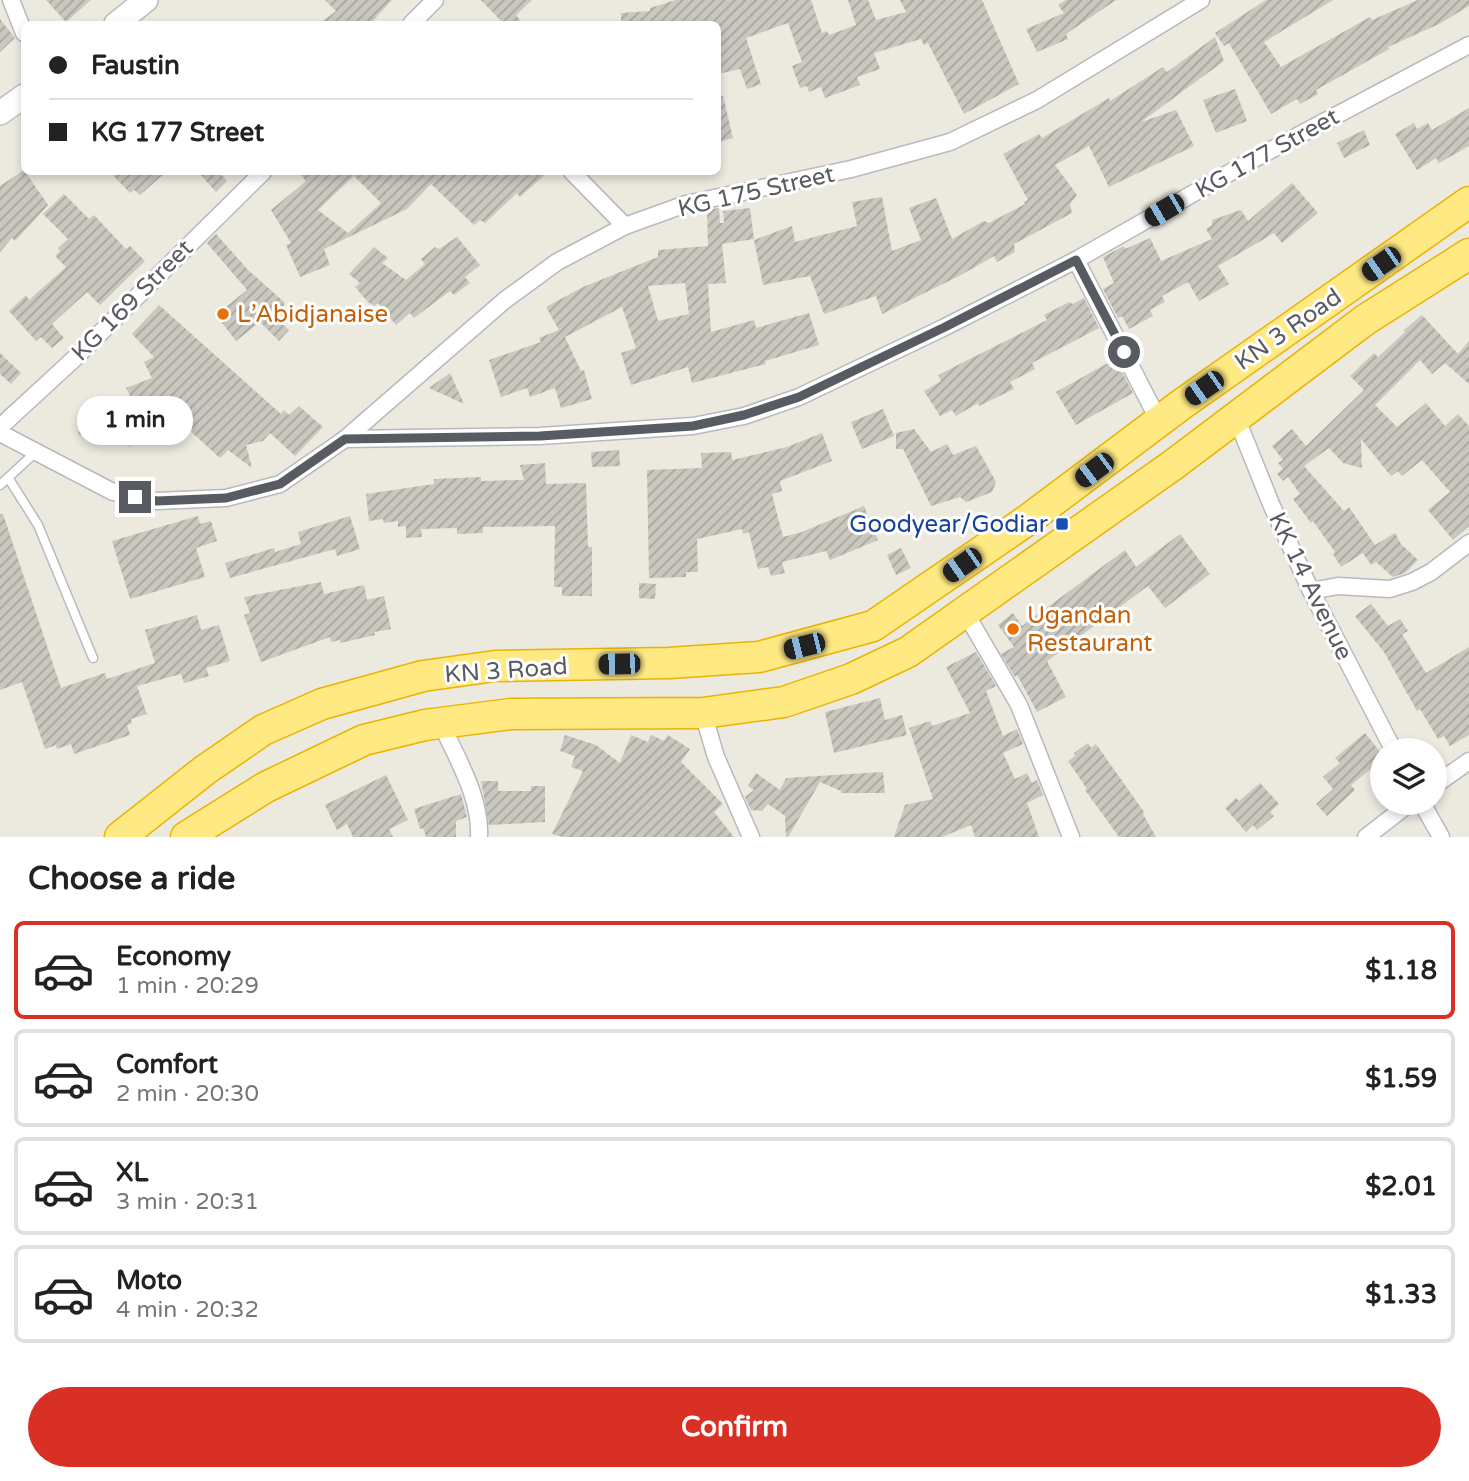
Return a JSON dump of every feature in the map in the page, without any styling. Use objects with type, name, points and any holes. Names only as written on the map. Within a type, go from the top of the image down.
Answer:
[{"type":"highway","name":"KN 3 Road","points":[[120,837],[205,770],[263,730],[322,704],[423,676],[495,666],[669,663],[759,657],[873,626],[1029,519],[1159,421],[1469,202]]},
{"type":"highway","name":"KN 3 Road","points":[[186,837],[266,787],[364,740],[441,723],[511,714],[703,713],[784,702],[851,679],[908,652],[1236,417],[1365,320],[1469,254]]},
{"type":"street","points":[[11,0],[21,25]]},
{"type":"street","points":[[120,21],[146,0]]},
{"type":"street","points":[[414,21],[436,0]]},
{"type":"street","name":"KG 175 Street","points":[[345,439],[505,300],[557,262],[625,226],[686,204],[851,169],[950,142],[1037,100],[1201,0]]},
{"type":"street","name":"KG 177 Street","points":[[345,439],[540,436],[693,426],[744,415],[799,397],[1076,260],[1252,160],[1469,45]]},
{"type":"street","points":[[0,113],[21,98]]},
{"type":"street","name":"KG 169 Street","points":[[0,427],[75,358],[260,175]]},
{"type":"street","points":[[575,175],[625,226]]},
{"type":"street","points":[[1076,260],[1159,421]]},
{"type":"street","name":"KK 14 Avenue","points":[[1236,417],[1270,505],[1387,738]]},
{"type":"street","points":[[0,433],[113,492],[157,501],[226,498],[280,484],[345,439]]},
{"type":"street","points":[[1311,591],[1338,586],[1390,589],[1432,572],[1469,543]]},
{"type":"street","points":[[965,612],[1020,705],[1071,837]]},
{"type":"street","points":[[703,713],[716,757],[751,837]]},
{"type":"street","points":[[441,723],[475,799],[480,817],[479,837]]},
{"type":"street","points":[[1447,777],[1469,761]]},
{"type":"street","points":[[1366,837],[1394,815]]},
{"type":"street","points":[[1429,815],[1441,837]]},
{"type":"lane","points":[[0,485],[36,452]]},
{"type":"lane","points":[[9,479],[38,525],[93,658]]},
{"type":"building","points":[[46,0],[91,0],[67,21]]},
{"type":"building","points":[[325,0],[392,0],[373,21],[323,21],[336,11]]},
{"type":"building","points":[[481,0],[532,0],[516,15],[521,21],[501,21]]},
{"type":"building","points":[[676,0],[811,0],[822,33],[827,31],[829,35],[856,25],[848,0],[868,0],[876,20],[906,12],[900,0],[982,0],[1019,84],[964,114],[928,43],[924,45],[921,39],[874,53],[880,69],[857,77],[860,85],[825,98],[821,87],[809,92],[807,86],[800,88],[792,66],[802,62],[788,23],[746,38],[761,84],[747,89],[740,69],[721,73],[721,21],[621,21],[621,13],[650,11],[650,8]]},
{"type":"building","points":[[1066,0],[1116,0],[1066,34],[1068,39],[1037,52],[1026,29],[1064,13],[1058,5]]},
{"type":"building","points":[[1266,0],[1333,0],[1264,42],[1281,67],[1370,17],[1372,20],[1418,0],[1469,0],[1469,6],[1439,24],[1388,47],[1389,49],[1316,90],[1318,94],[1300,104],[1297,99],[1271,114],[1229,43],[1224,46],[1215,33]]},
{"type":"building","points":[[0,19],[15,38],[0,52]]},
{"type":"building","points":[[1215,37],[1224,61],[1141,122],[1176,110],[1194,146],[1109,187],[1089,146],[1055,165],[1077,195],[1070,204],[1072,213],[1014,244],[1015,252],[997,262],[994,256],[882,314],[876,296],[824,314],[810,276],[763,285],[754,240],[792,226],[795,242],[857,226],[852,202],[882,197],[892,251],[921,240],[909,208],[936,198],[952,239],[984,221],[989,223],[1025,204],[1028,200],[1003,154],[1039,134],[1042,138],[1109,98],[1110,101],[1163,67],[1167,72]]},
{"type":"building","points":[[1235,89],[1247,121],[1216,133],[1203,100]]},
{"type":"building","points":[[721,96],[733,138],[721,141]]},
{"type":"building","points":[[1469,108],[1469,146],[1439,163],[1436,158],[1417,170],[1395,134],[1414,123],[1417,129],[1428,123],[1432,130]]},
{"type":"building","points":[[1364,130],[1370,145],[1344,158],[1337,143]]},
{"type":"building","points":[[21,172],[21,175],[27,175],[48,205],[15,241],[12,238],[0,252],[0,186]]},
{"type":"building","points":[[113,175],[163,175],[140,195],[134,190],[130,193]]},
{"type":"building","points":[[201,175],[222,175],[227,181],[216,192]]},
{"type":"building","points":[[301,175],[545,175],[520,197],[517,193],[485,223],[480,220],[474,225],[431,184],[407,209],[324,249],[330,265],[300,277],[286,245],[291,243],[271,210],[306,181]],"holes":[[[354,176],[381,203],[348,233],[318,210]]]},
{"type":"building","points":[[1292,183],[1318,213],[1282,243],[1274,233],[1218,266],[1229,284],[1199,301],[1188,282],[1162,296],[1165,302],[1150,310],[1153,316],[1129,329],[1122,316],[1118,318],[1103,289],[1114,283],[1103,257],[1124,246],[1125,249],[1150,238],[1161,261],[1212,239],[1206,229],[1212,225],[1212,220],[1241,210],[1248,221]]},
{"type":"building","points":[[64,194],[89,219],[94,215],[126,249],[130,246],[145,261],[100,305],[87,292],[52,324],[64,338],[52,348],[41,337],[36,341],[9,311],[26,295],[29,300],[66,267],[55,256],[60,251],[58,248],[68,239],[43,214]]},
{"type":"building","points":[[719,208],[720,223],[724,223],[723,211],[750,208],[754,239],[722,244],[726,283],[708,284],[711,332],[754,320],[756,328],[809,313],[819,345],[765,361],[766,364],[692,383],[688,367],[631,385],[621,353],[636,348],[622,307],[565,337],[581,371],[584,370],[592,399],[561,408],[555,388],[530,397],[527,388],[501,397],[489,360],[541,342],[539,338],[559,330],[546,307],[583,287],[658,257],[658,250],[708,246],[707,210]],"holes":[[[685,283],[689,314],[658,321],[648,286]]]},
{"type":"building","points":[[216,234],[248,270],[284,302],[284,307],[276,318],[289,330],[279,341],[260,322],[236,341],[216,315],[247,290],[207,243]]},
{"type":"building","points":[[457,237],[480,265],[465,277],[470,283],[454,295],[450,291],[414,318],[410,313],[396,325],[378,303],[374,306],[368,302],[355,287],[360,283],[349,274],[374,247],[388,258],[382,263],[406,280],[425,264],[421,259],[435,247],[439,249]]},
{"type":"building","points":[[1084,298],[1099,328],[1032,363],[1035,369],[1010,382],[1014,389],[979,406],[978,403],[956,416],[952,410],[940,416],[924,391],[941,381],[938,375],[1047,320],[1044,315],[1069,302],[1073,304]]},
{"type":"building","points":[[159,305],[281,414],[284,410],[289,415],[299,406],[323,427],[295,456],[270,433],[263,441],[246,445],[252,468],[228,450],[220,458],[178,420],[132,441],[131,446],[78,434],[86,402],[93,403],[95,398],[137,409],[126,388],[152,378],[144,362],[154,357],[132,334]]},
{"type":"building","points":[[1422,315],[1458,354],[1469,341],[1469,384],[1445,363],[1432,374],[1420,360],[1375,405],[1397,427],[1426,403],[1445,426],[1458,414],[1469,426],[1469,526],[1453,540],[1428,510],[1450,492],[1422,460],[1402,476],[1398,471],[1391,476],[1361,439],[1362,468],[1343,463],[1329,448],[1304,466],[1344,511],[1349,507],[1375,545],[1395,533],[1401,544],[1418,560],[1405,573],[1393,577],[1376,562],[1371,565],[1363,553],[1341,567],[1333,554],[1335,552],[1293,499],[1300,494],[1288,477],[1283,481],[1277,474],[1283,469],[1278,463],[1283,460],[1272,446],[1292,429],[1306,446],[1364,390],[1350,376],[1374,353],[1378,357]]},
{"type":"building","points":[[0,353],[21,373],[11,384],[0,374]]},
{"type":"building","points":[[1115,359],[1133,393],[1076,425],[1056,392]]},
{"type":"building","points":[[450,373],[464,404],[429,388]]},
{"type":"building","points":[[883,409],[894,436],[862,449],[851,422]]},
{"type":"building","points":[[914,429],[931,452],[947,444],[953,455],[976,446],[996,482],[992,492],[966,502],[960,497],[931,506],[903,449],[896,449],[896,433]]},
{"type":"building","points":[[822,433],[832,461],[780,481],[782,491],[772,494],[783,537],[802,532],[864,506],[878,540],[830,560],[826,551],[782,562],[785,573],[771,576],[768,567],[758,569],[749,532],[743,534],[742,529],[697,539],[698,572],[686,572],[686,577],[649,578],[647,470],[702,468],[701,453],[731,452],[732,460],[787,447]]},
{"type":"building","points":[[619,450],[620,466],[592,467],[591,452]]},
{"type":"building","points":[[545,463],[546,484],[586,483],[588,547],[592,547],[592,596],[562,596],[562,587],[554,587],[555,526],[483,527],[483,533],[457,534],[457,528],[421,529],[422,537],[406,538],[406,526],[398,527],[398,521],[369,521],[366,494],[434,484],[434,479],[481,477],[481,481],[524,480],[520,465]]},
{"type":"building","points":[[0,514],[3,514],[61,688],[105,673],[107,679],[155,663],[145,630],[197,615],[201,630],[219,625],[230,661],[206,668],[209,676],[184,683],[181,674],[137,686],[147,714],[131,719],[132,723],[127,725],[130,735],[74,754],[71,744],[57,749],[56,745],[45,749],[22,682],[0,690]]},
{"type":"building","points":[[198,516],[200,524],[211,521],[217,541],[196,548],[205,577],[130,599],[112,541]]},
{"type":"building","points":[[350,516],[360,549],[337,556],[335,549],[230,578],[225,563],[274,548],[275,552],[301,544],[298,532]]},
{"type":"building","points":[[1180,534],[1210,574],[1165,608],[1148,586],[1047,661],[1066,697],[1037,712],[1017,675],[1015,677],[1001,654],[1014,647],[998,625],[1013,613],[1022,626],[1125,550],[1136,567]]},
{"type":"building","points":[[901,548],[911,568],[896,575],[887,555]]},
{"type":"building","points":[[321,582],[324,594],[364,585],[367,600],[384,596],[391,629],[340,643],[340,640],[331,642],[330,637],[261,662],[244,615],[250,613],[244,597]]},
{"type":"building","points":[[639,583],[656,584],[655,599],[639,598]]},
{"type":"building","points":[[1371,604],[1388,626],[1400,619],[1408,631],[1402,634],[1426,673],[1469,647],[1469,735],[1450,746],[1444,736],[1437,738],[1420,709],[1417,711],[1384,652],[1355,616]]},
{"type":"building","points":[[976,652],[996,686],[986,691],[1003,736],[1017,729],[1023,744],[1003,753],[1015,779],[1027,773],[1032,783],[1037,780],[1043,795],[1027,803],[1039,837],[975,837],[971,825],[942,837],[894,837],[905,805],[933,799],[909,728],[930,721],[932,726],[970,713],[946,667]]},
{"type":"building","points":[[880,698],[885,720],[902,715],[907,735],[834,753],[825,712]]},
{"type":"building","points":[[1365,733],[1370,739],[1370,770],[1351,785],[1355,790],[1327,816],[1316,804],[1333,789],[1323,777],[1340,763],[1335,758]]},
{"type":"building","points":[[565,735],[596,745],[620,763],[631,735],[648,742],[651,735],[664,741],[668,735],[690,749],[681,762],[723,804],[714,812],[734,837],[563,837],[552,834],[583,771],[571,767],[575,756],[560,751]]},
{"type":"building","points":[[1088,743],[1091,748],[1096,744],[1144,812],[1156,837],[1119,837],[1085,790],[1087,789],[1068,761]]},
{"type":"building","points":[[883,772],[885,793],[841,793],[820,782],[788,837],[785,816],[768,804],[762,811],[751,810],[745,797],[754,790],[748,786],[756,773],[780,790],[786,778]]},
{"type":"building","points":[[386,775],[408,820],[389,829],[393,837],[353,837],[347,824],[337,830],[325,805]]},
{"type":"building","points":[[481,781],[498,781],[498,791],[531,791],[531,786],[545,786],[545,822],[489,825]]},
{"type":"building","points":[[1260,783],[1279,804],[1270,812],[1274,816],[1257,830],[1253,825],[1246,832],[1225,808],[1236,798],[1239,801]]},
{"type":"building","points":[[461,794],[467,817],[456,821],[456,837],[426,837],[423,828],[420,829],[414,809]]},
{"type":"place","name":"L’Abidjanaise","points":[[223,314]]},
{"type":"place","name":"Goodyear/Godiar","points":[[1062,524]]},
{"type":"place","name":"Ugandan Restaurant","points":[[1013,629]]},
{"type":"route","points":[[135,497],[157,501],[226,498],[280,484],[345,439],[540,436],[693,426],[744,415],[799,397],[1076,260],[1124,352]]}]
